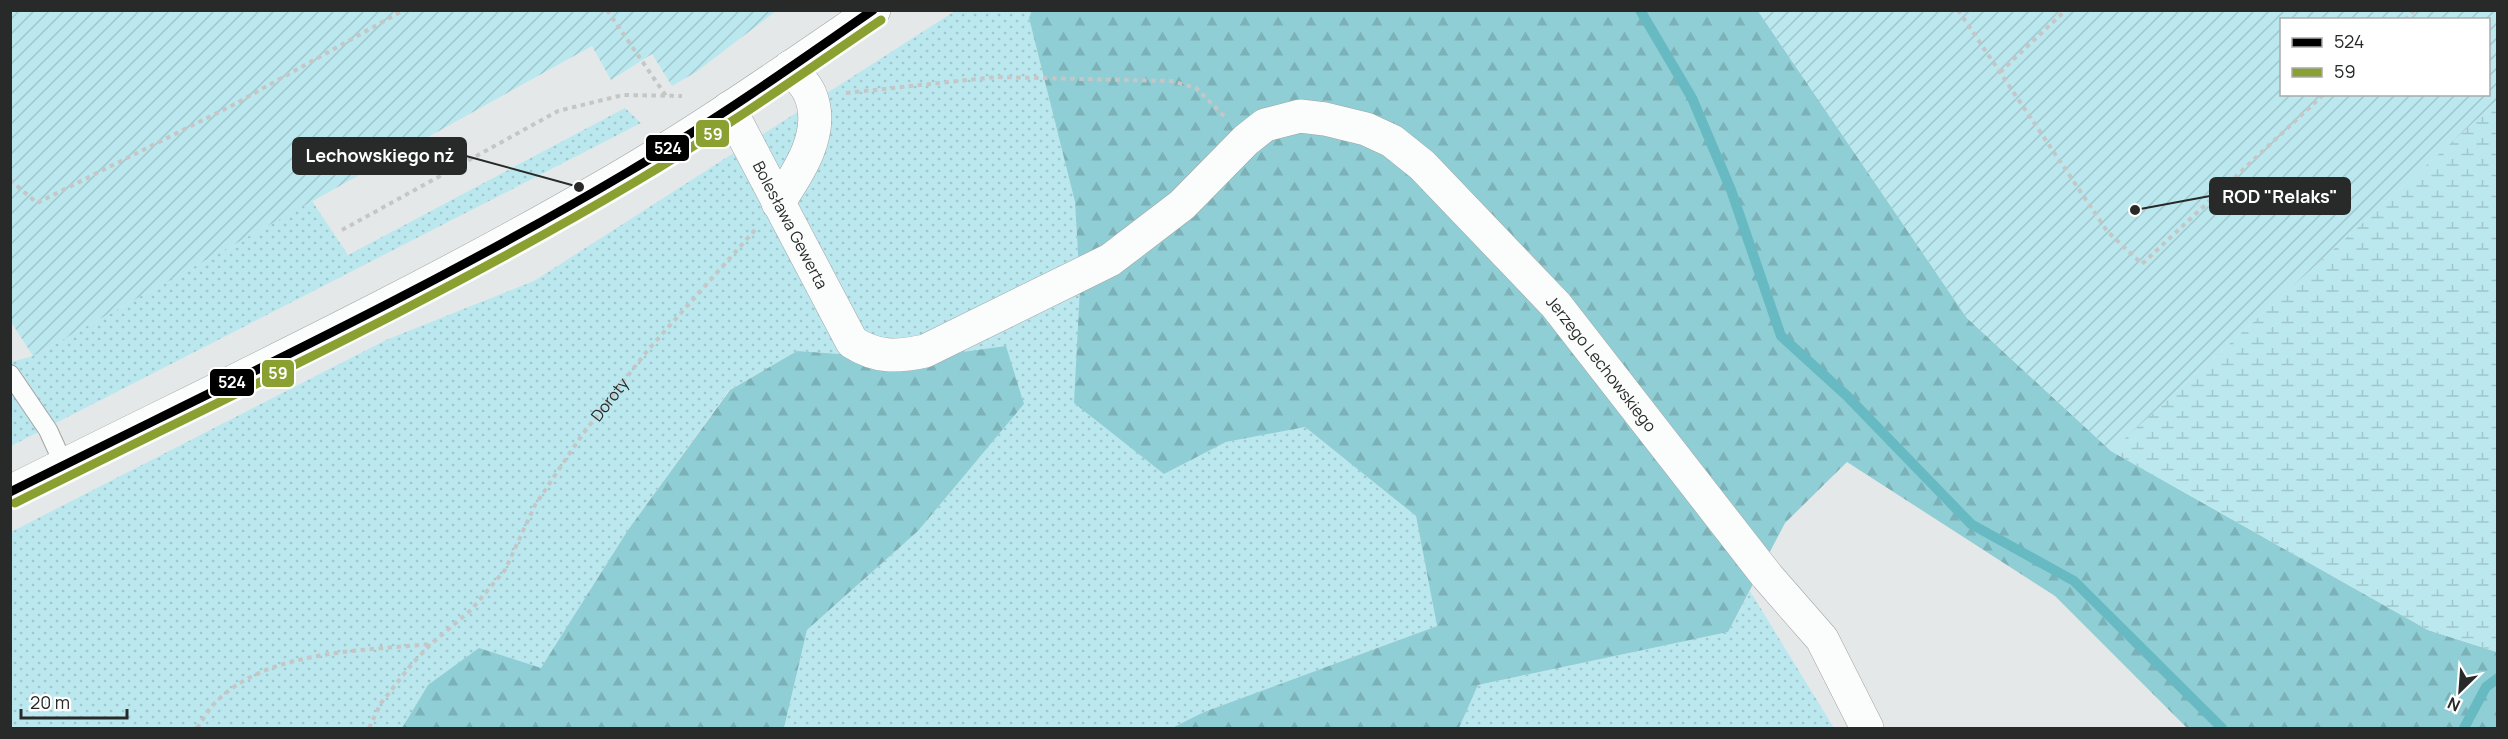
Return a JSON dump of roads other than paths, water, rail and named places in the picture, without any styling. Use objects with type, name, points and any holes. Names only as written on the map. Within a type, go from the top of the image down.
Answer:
[{"type":"street","points":[[10,492],[426,283],[535,225],[628,172],[729,108],[800,80],[874,10]]},
{"type":"street","points":[[778,203],[804,164],[815,122],[800,80]]},
{"type":"street","name":"Bolesława Gewerta","points":[[729,108],[852,342]]},
{"type":"street","name":"Jerzego Lechowskiego","points":[[852,342],[865,351],[881,356],[899,357],[925,351],[1110,260],[1182,205],[1246,140],[1264,125],[1300,116],[1325,119],[1366,129],[1392,141],[1422,165],[1556,304],[1767,576],[1822,639],[1861,715]]},
{"type":"lane","points":[[10,374],[48,430],[64,465]]},
{"type":"waterway","points":[[1640,10],[1692,98],[1731,190],[1781,336],[1847,396],[1971,524],[2074,581],[2222,728]]},
{"type":"waterway","points":[[2464,728],[2486,687],[2498,678]]},
{"type":"place","name":"Lechowskiego nż","points":[[579,187]]},
{"type":"place","name":"ROD \"Relaks\"","points":[[2135,210]]}]
